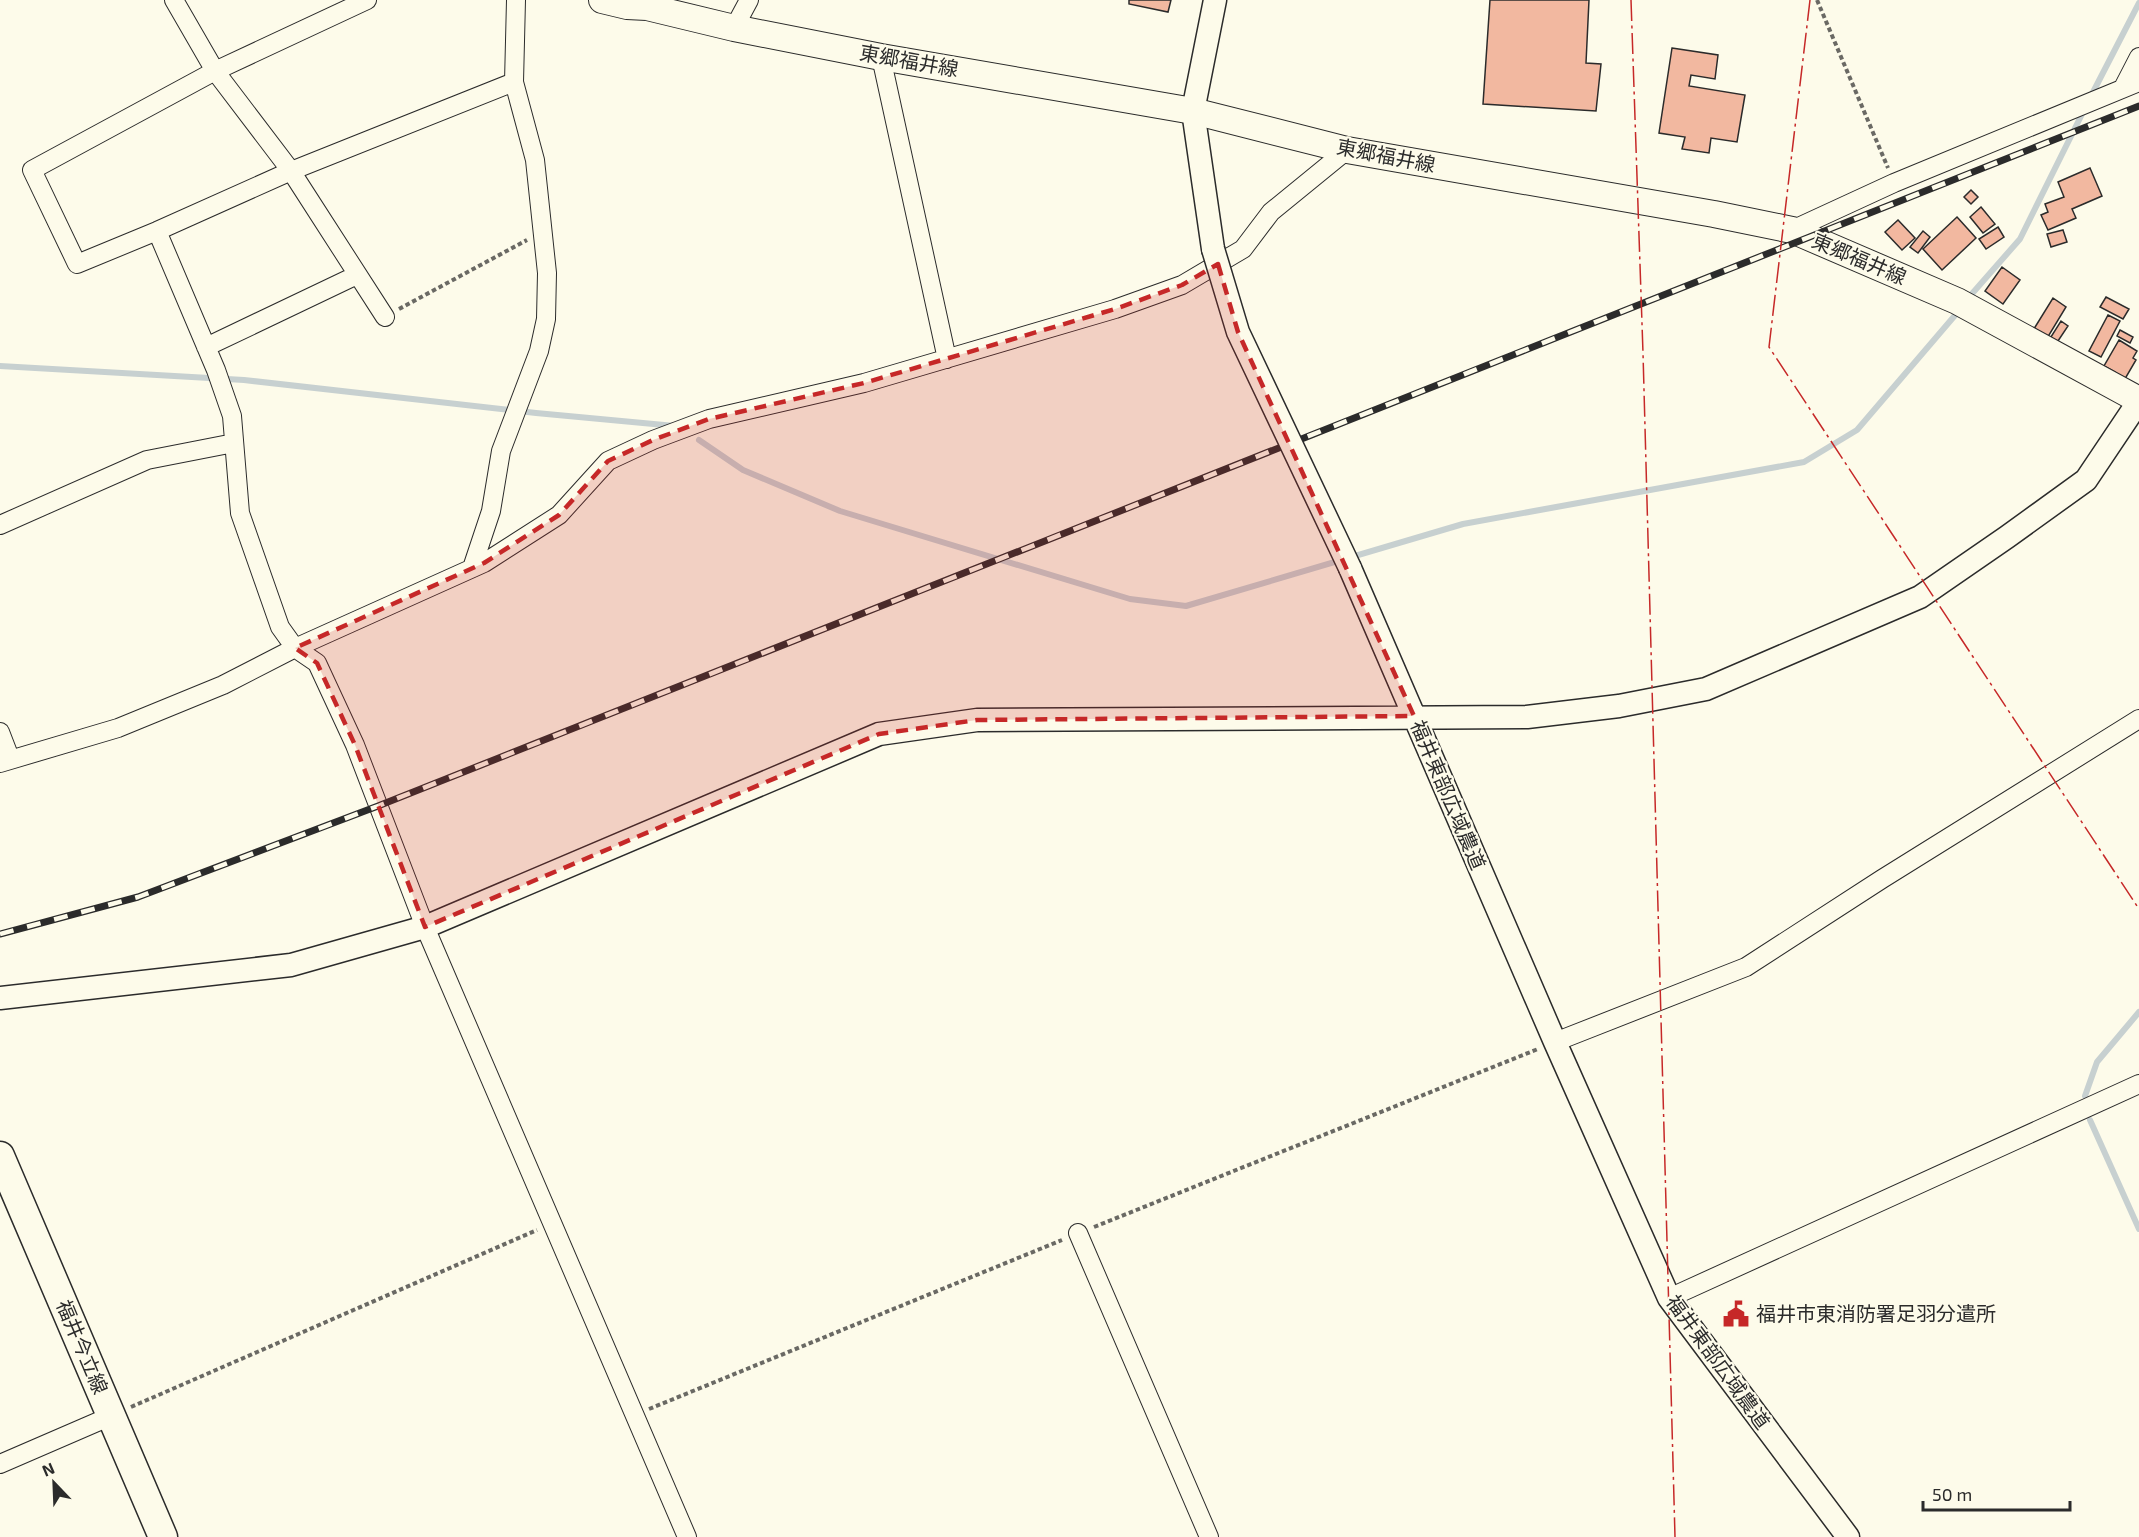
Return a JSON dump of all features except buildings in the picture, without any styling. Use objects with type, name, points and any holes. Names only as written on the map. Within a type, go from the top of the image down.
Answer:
[{"type":"main road","name":"東郷福井線","points":[[602,0],[627,6],[647,7],[734,28],[881,57],[1193,111],[1347,150],[1714,214],[1792,230],[1957,301],[2139,400]]},
{"type":"main road","name":"福井今立線","points":[[0,1156],[164,1537]]},
{"type":"street","points":[[174,0],[215,71],[291,171],[385,317]]},
{"type":"street","points":[[367,0],[215,71],[32,170],[76,264],[157,231],[291,171],[514,82]]},
{"type":"street","points":[[472,568],[491,511],[501,451],[539,351],[546,319],[547,273],[535,160],[514,82],[516,0]]},
{"type":"street","points":[[734,28],[749,0]]},
{"type":"street","name":"福井東部広域農道","points":[[1215,0],[1193,111],[1213,249],[1238,332],[1350,568],[1555,1042],[1669,1298],[1848,1537]]},
{"type":"street","points":[[881,57],[947,358]]},
{"type":"street","points":[[1792,230],[1894,183],[2131,85],[2139,57]]},
{"type":"street","points":[[0,732],[5,760],[118,728],[223,685],[295,648],[484,563],[559,515],[608,461],[653,440],[709,419],[864,383],[1115,309],[1182,285],[1243,249],[1271,212],[1347,150]]},
{"type":"street","points":[[157,231],[218,376],[232,416],[240,513],[280,627],[295,648],[317,663],[355,745],[424,927],[687,1537]]},
{"type":"street","points":[[206,347],[357,275]]},
{"type":"street","points":[[0,998],[291,965],[424,927],[879,734],[978,720],[1527,717],[1619,706],[1706,689],[1920,597],[2086,480],[2139,400]]},
{"type":"street","points":[[0,525],[147,460],[234,443]]},
{"type":"street","points":[[1555,1042],[1746,967],[2139,718]]},
{"type":"street","points":[[1669,1298],[2139,1084]]},
{"type":"street","points":[[1078,1233],[1209,1537]]},
{"type":"street","points":[[0,1464],[111,1416]]},
{"type":"path","points":[[1817,0],[1894,183]]},
{"type":"path","points":[[385,317],[541,232]]},
{"type":"path","points":[[111,1416],[552,1224]]},
{"type":"highlighted area","points":[[1218,264],[1238,332],[1414,716],[977,720],[879,734],[425,927],[355,745],[317,663],[295,648],[484,563],[559,515],[608,461],[653,440],[709,419],[864,383],[1115,309],[1182,285]]},
{"type":"waterway","points":[[2090,98],[2139,3]]},
{"type":"waterway","points":[[1970,296],[2020,239],[2084,110]]},
{"type":"waterway","points":[[699,440],[743,470],[840,511],[1130,599],[1186,606],[1463,524],[1804,462],[1857,430],[1957,313]]},
{"type":"waterway","points":[[0,366],[244,380],[536,413],[675,426]]},
{"type":"waterway","points":[[2085,1096],[2097,1062],[2139,1012]]},
{"type":"waterway","points":[[2090,1120],[2139,1229]]},
{"type":"railway","points":[[0,934],[138,897],[378,806],[2139,106]]},
{"type":"power","points":[[1631,0],[1643,353],[1675,1537]]},
{"type":"power","points":[[1810,0],[1769,347],[2139,909]]},
{"type":"place","name":"福井市東消防署足羽分遣所","points":[[1736,1314]]}]
